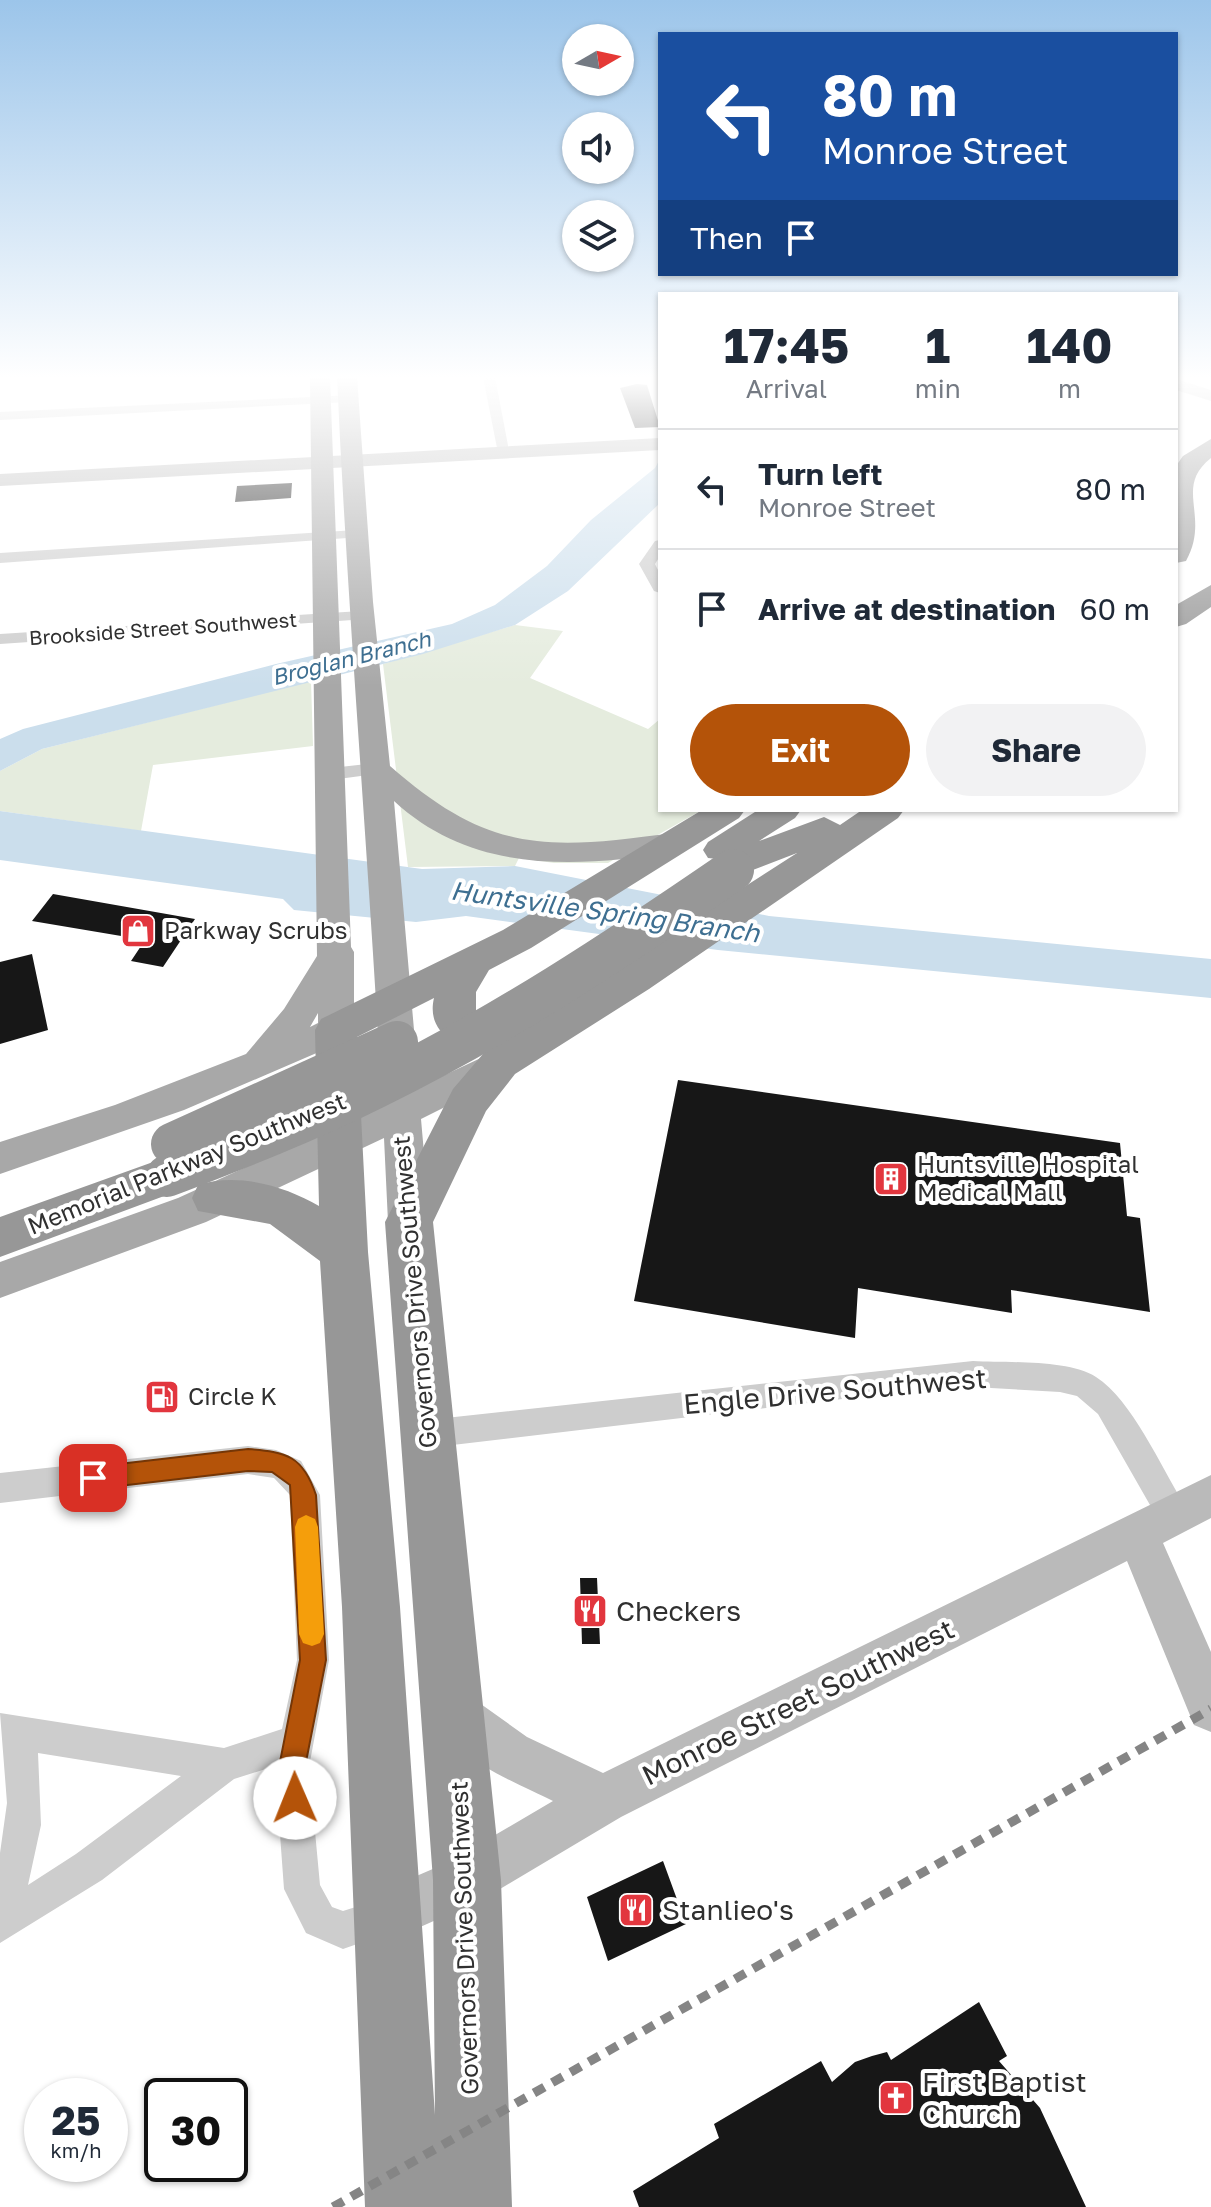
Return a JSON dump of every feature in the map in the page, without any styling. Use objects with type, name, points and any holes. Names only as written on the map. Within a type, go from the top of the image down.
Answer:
[{"type":"highway","points":[[1178,613],[1194,576],[1188,544],[1195,526],[1184,480]]},
{"type":"highway","points":[[1178,599],[1194,576]]},
{"type":"highway","points":[[1178,630],[1211,616]]},
{"type":"highway","points":[[403,2207],[371,1607],[344,1252],[336,1030],[517,939],[724,812]]},
{"type":"highway","name":"Memorial Parkway Southwest","points":[[741,868],[782,812]]},
{"type":"highway","name":"Memorial Parkway Southwest","points":[[0,1206],[164,1162],[322,1113],[453,1047],[543,996],[741,868],[819,812]]},
{"type":"highway","points":[[409,1222],[469,1101],[500,1063],[635,979],[741,868],[861,812]]},
{"type":"highway","points":[[741,868],[881,812]]},
{"type":"highway","points":[[475,960],[452,994],[450,1004],[463,1029],[481,1040],[546,1036]]},
{"type":"highway","name":"Memorial Parkway Southwest","points":[[0,1237],[164,1162]]},
{"type":"highway","points":[[233,1191],[279,1206],[312,1226],[344,1252]]},
{"type":"highway","name":"Governors Drive Southwest","points":[[409,1222],[467,1880],[474,2207]]},
{"type":"main road","points":[[0,1158],[101,1126],[254,1069],[336,1030],[337,952],[322,480]]},
{"type":"main road","name":"Governors Drive Southwest","points":[[352,480],[362,630],[384,853],[409,1222]]},
{"type":"main road","points":[[376,769],[428,814],[455,832],[513,851],[576,855],[673,843]]},
{"type":"main road","points":[[254,1069],[281,1040],[337,952]]},
{"type":"main road","name":"Memorial Parkway Southwest","points":[[0,1280],[233,1191],[340,1145],[500,1063]]},
{"type":"main road","points":[[213,1084],[250,1091],[272,1113],[272,1156],[233,1191]]},
{"type":"street","points":[[0,558],[356,534]]},
{"type":"street","points":[[658,547],[647,564],[658,584]]},
{"type":"street","name":"Brookside Street Southwest","points":[[0,639],[326,618],[362,630]]},
{"type":"street","points":[[331,774],[376,769]]},
{"type":"street","name":"Engle Drive Southwest","points":[[427,1434],[893,1380],[973,1374],[1060,1379],[1085,1385],[1108,1405],[1174,1515]]},
{"type":"street","points":[[0,1488],[248,1460],[272,1461],[290,1468],[299,1478],[305,1495],[313,1660],[292,1767],[302,1889],[319,1920],[343,1930],[389,1915]]},
{"type":"street","points":[[1174,1515],[1211,1708]]},
{"type":"street","name":"Monroe Street Southwest","points":[[389,1915],[467,1880],[603,1799],[1174,1515]]},
{"type":"street","points":[[454,1714],[510,1754],[603,1799]]},
{"type":"street","points":[[9,1731],[224,1765]]},
{"type":"street","points":[[0,1915],[21,1854],[27,1770],[9,1731]]},
{"type":"street","points":[[0,1924],[89,1867],[224,1765],[298,1741]]},
{"type":"shaded area","points":[[515,625],[563,631],[530,678],[648,729],[658,721],[658,812],[698,812],[608,863],[554,863],[519,858],[515,866],[408,867],[383,664]]},
{"type":"shaded area","points":[[311,681],[313,746],[153,765],[141,831],[0,811],[0,771],[42,749]]},
{"type":"water","name":"Broglan Branch","points":[[640,480],[658,480],[658,505],[568,591],[515,625],[423,654],[42,749],[0,771],[0,739],[23,729],[276,664],[452,624],[495,605],[547,566],[591,520]]},
{"type":"water","name":"Huntsville Spring Branch","points":[[0,811],[422,869],[515,866],[769,916],[1211,959],[1211,998],[718,950],[466,916],[416,922],[294,910],[283,899],[0,860]]},
{"type":"building","points":[[292,483],[291,498],[235,502],[237,486]]},
{"type":"building","name":"Parkway Scrubs","points":[[53,894],[195,919],[163,967],[131,961],[145,940],[32,921]]},
{"type":"building","points":[[32,954],[48,1030],[0,1044],[0,962]]},
{"type":"building","name":"Huntsville Hospital Medical Mall","points":[[678,1080],[1120,1143],[1127,1216],[1140,1218],[1150,1312],[1011,1290],[1012,1313],[858,1288],[855,1338],[634,1301]]},
{"type":"building","name":"Checkers","points":[[580,1578],[597,1578],[600,1644],[582,1644]]},
{"type":"building","name":"Stanlieo's","points":[[663,1861],[686,1924],[608,1961],[587,1897]]},
{"type":"building","name":"First Baptist Church","points":[[979,2002],[1007,2056],[999,2061],[1040,2108],[1086,2207],[639,2207],[633,2191],[719,2138],[714,2124],[821,2061],[832,2082],[855,2062],[887,2052],[891,2060]]},
{"type":"railway","points":[[333,2207],[1211,1709]]},
{"type":"slow traffic","points":[[306,1527],[312,1634]]},
{"type":"place","name":"Parkway Scrubs","points":[[138,931]]},
{"type":"place","name":"Huntsville Hospital Medical Mall","points":[[891,1179]]},
{"type":"place","name":"Circle K","points":[[162,1397]]},
{"type":"place","name":"Checkers","points":[[590,1611]]},
{"type":"place","name":"Stanlieo's","points":[[636,1910]]},
{"type":"place","name":"First Baptist Church","points":[[896,2098]]},
{"type":"route","points":[[93,1478],[248,1460],[272,1461],[290,1468],[299,1478],[305,1495],[313,1660],[292,1767],[295,1798]]}]
